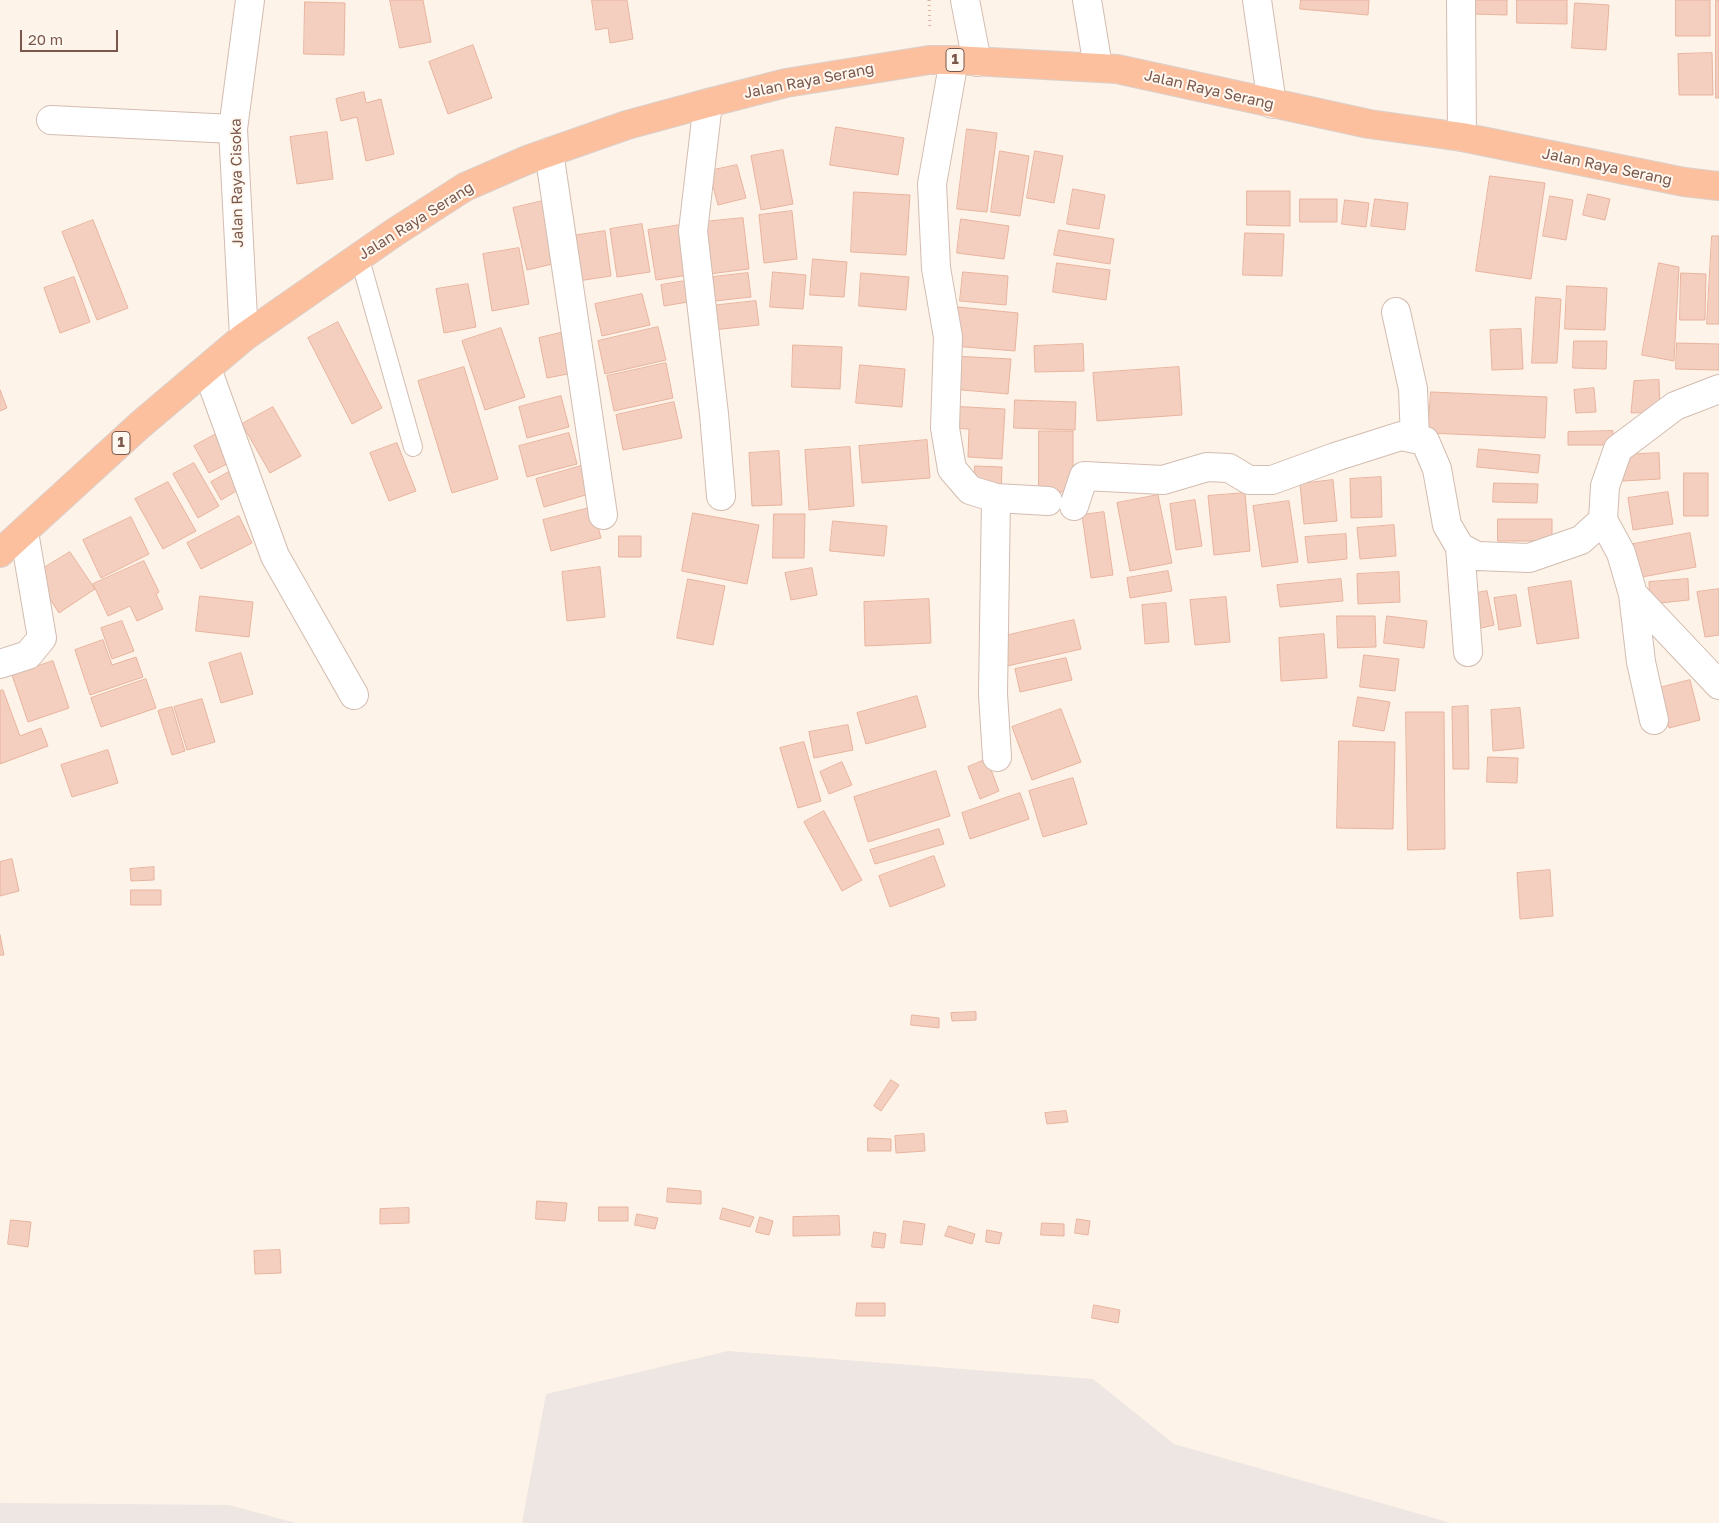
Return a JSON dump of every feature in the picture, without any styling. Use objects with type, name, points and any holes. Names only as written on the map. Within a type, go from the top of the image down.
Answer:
[{"type":"highway","name":"Jalan Raya Serang","points":[[0,553],[140,425],[244,337],[359,256],[465,187],[549,152],[627,125],[786,83],[929,60],[1117,69],[1368,124],[1462,137],[1684,182],[1719,186]]},
{"type":"street","name":"Jalan Raya Cisoka","points":[[244,337],[233,129],[250,0]]},
{"type":"street","points":[[965,0],[966,61],[932,184],[936,268],[948,337],[945,428],[952,469],[970,490],[996,498],[1061,503],[1084,476],[1163,480],[1207,467],[1229,468],[1249,480],[1272,480],[1401,436],[1425,441],[1438,468],[1447,525],[1460,547],[1468,652]]},
{"type":"street","points":[[1087,0],[1098,67]]},
{"type":"street","points":[[1257,0],[1272,104]]},
{"type":"street","points":[[1461,0],[1462,137]]},
{"type":"street","points":[[708,103],[693,232],[714,414],[721,496]]},
{"type":"street","points":[[51,120],[233,129]]},
{"type":"street","points":[[549,152],[603,515]]},
{"type":"street","points":[[1396,312],[1413,389],[1415,439]]},
{"type":"street","points":[[207,369],[275,556],[354,695]]},
{"type":"street","points":[[1654,720],[1641,662],[1633,594],[1621,553],[1603,520],[1605,486],[1618,448],[1675,406],[1719,389]]},
{"type":"street","points":[[996,498],[993,694],[997,757]]},
{"type":"street","points":[[1460,547],[1477,556],[1529,558],[1581,540],[1603,520]]},
{"type":"street","points":[[0,664],[28,655],[42,638],[24,532]]},
{"type":"street","points":[[1633,594],[1719,685]]},
{"type":"lane","points":[[359,256],[413,447]]},
{"type":"shaded area","points":[[728,1351],[1093,1379],[1174,1444],[1451,1523],[522,1523],[546,1394]]},
{"type":"shaded area","points":[[0,1503],[229,1505],[296,1523],[0,1523]]},
{"type":"building","points":[[390,0],[423,0],[431,42],[400,48]]},
{"type":"building","points":[[592,0],[627,0],[633,39],[610,43],[608,28],[596,30]]},
{"type":"building","points":[[1301,0],[1369,0],[1368,15],[1300,9]]},
{"type":"building","points":[[1474,0],[1507,0],[1507,15],[1473,14]]},
{"type":"building","points":[[1517,0],[1567,0],[1567,24],[1517,23]]},
{"type":"building","points":[[1676,0],[1710,0],[1710,36],[1676,36]]},
{"type":"building","points":[[1716,0],[1719,0],[1719,98],[1716,98]]},
{"type":"building","points":[[305,2],[345,3],[344,55],[304,54]]},
{"type":"building","points":[[1575,3],[1609,5],[1606,50],[1572,48]]},
{"type":"building","points":[[473,45],[492,98],[448,114],[429,62]]},
{"type":"building","points":[[1712,53],[1713,95],[1679,95],[1678,54]]},
{"type":"building","points":[[364,92],[366,103],[381,99],[394,154],[366,161],[357,117],[341,121],[336,99]]},
{"type":"building","points":[[836,127],[904,138],[898,175],[830,165]]},
{"type":"building","points":[[967,129],[997,133],[987,212],[957,209]]},
{"type":"building","points":[[327,132],[333,179],[297,184],[290,137]]},
{"type":"building","points":[[783,150],[793,204],[761,210],[751,156]]},
{"type":"building","points":[[1000,151],[1029,156],[1020,216],[991,212]]},
{"type":"building","points":[[1035,151],[1063,156],[1054,203],[1027,198]]},
{"type":"building","points":[[737,165],[746,198],[718,205],[709,171]]},
{"type":"building","points":[[1490,176],[1545,183],[1531,279],[1476,271]]},
{"type":"building","points":[[1073,189],[1105,195],[1099,229],[1067,224]]},
{"type":"building","points":[[1247,191],[1290,191],[1290,226],[1247,225]]},
{"type":"building","points":[[854,192],[910,195],[906,255],[851,252]]},
{"type":"building","points":[[1588,194],[1610,199],[1605,220],[1583,215]]},
{"type":"building","points":[[1550,196],[1573,200],[1566,240],[1543,236]]},
{"type":"building","points":[[1300,199],[1337,199],[1337,222],[1300,222]]},
{"type":"building","points":[[1375,199],[1408,203],[1405,230],[1371,226]]},
{"type":"building","points":[[547,200],[561,262],[527,270],[513,208]]},
{"type":"building","points":[[1345,200],[1369,203],[1366,227],[1342,224]]},
{"type":"building","points":[[792,211],[797,259],[764,263],[759,215]]},
{"type":"building","points":[[743,218],[749,269],[709,274],[703,222]]},
{"type":"building","points":[[961,219],[1009,226],[1004,259],[957,253]]},
{"type":"building","points":[[93,220],[128,308],[97,320],[62,232]]},
{"type":"building","points":[[642,224],[650,272],[617,277],[610,229]]},
{"type":"building","points":[[681,225],[689,275],[656,280],[648,230]]},
{"type":"building","points":[[1059,230],[1114,239],[1110,264],[1054,255]]},
{"type":"building","points":[[605,231],[611,276],[578,281],[572,236]]},
{"type":"building","points":[[1245,233],[1284,234],[1282,276],[1243,275]]},
{"type":"building","points":[[1712,236],[1719,236],[1719,324],[1707,324]]},
{"type":"building","points":[[519,248],[529,304],[492,311],[483,254]]},
{"type":"building","points":[[813,259],[847,262],[844,297],[810,295]]},
{"type":"building","points":[[1057,263],[1110,270],[1106,300],[1053,292]]},
{"type":"building","points":[[1659,263],[1679,267],[1674,361],[1642,355]]},
{"type":"building","points":[[773,272],[806,275],[803,309],[770,307]]},
{"type":"building","points":[[963,272],[1008,276],[1006,305],[960,301]]},
{"type":"building","points":[[748,273],[751,297],[715,301],[713,277]]},
{"type":"building","points":[[861,273],[909,277],[906,310],[859,306]]},
{"type":"building","points":[[1681,273],[1706,274],[1705,320],[1680,320]]},
{"type":"building","points":[[74,277],[90,322],[60,333],[44,288]]},
{"type":"building","points":[[691,280],[694,301],[664,306],[661,285]]},
{"type":"building","points":[[468,284],[476,327],[444,333],[436,289]]},
{"type":"building","points":[[1567,286],[1607,288],[1605,330],[1565,329]]},
{"type":"building","points":[[642,294],[650,325],[602,336],[595,304]]},
{"type":"building","points":[[1536,297],[1561,299],[1557,363],[1532,363]]},
{"type":"building","points":[[756,301],[759,325],[713,330],[710,306]]},
{"type":"building","points":[[958,307],[1018,313],[1015,351],[953,346]]},
{"type":"building","points":[[338,322],[382,408],[352,424],[308,338]]},
{"type":"building","points":[[658,327],[666,360],[605,374],[598,341]]},
{"type":"building","points":[[501,328],[525,397],[485,410],[462,341]]},
{"type":"building","points":[[1521,329],[1523,369],[1492,370],[1490,330]]},
{"type":"building","points":[[569,331],[578,372],[547,378],[539,338]]},
{"type":"building","points":[[1574,341],[1607,341],[1606,369],[1573,368]]},
{"type":"building","points":[[1677,343],[1719,344],[1719,370],[1676,369]]},
{"type":"building","points":[[1083,344],[1084,371],[1035,372],[1034,346]]},
{"type":"building","points":[[793,345],[842,347],[840,389],[792,387]]},
{"type":"building","points":[[953,356],[1011,359],[1008,394],[951,389]]},
{"type":"building","points":[[666,363],[673,398],[614,411],[607,376]]},
{"type":"building","points":[[860,365],[905,369],[902,407],[856,403]]},
{"type":"building","points":[[464,367],[498,479],[452,493],[418,381]]},
{"type":"building","points":[[1179,367],[1182,415],[1097,421],[1093,373]]},
{"type":"building","points":[[1659,380],[1660,412],[1631,413],[1634,381]]},
{"type":"building","points":[[1594,388],[1596,412],[1576,413],[1574,390]]},
{"type":"building","points":[[0,390],[7,408],[0,411]]},
{"type":"building","points":[[1431,392],[1547,397],[1545,438],[1428,433]]},
{"type":"building","points":[[561,396],[569,427],[527,438],[519,407]]},
{"type":"building","points":[[1015,400],[1076,402],[1075,430],[1014,428]]},
{"type":"building","points":[[674,402],[682,438],[623,450],[616,415]]},
{"type":"building","points":[[948,406],[1005,409],[1002,459],[968,457],[969,429],[946,428]]},
{"type":"building","points":[[273,407],[301,456],[270,473],[242,424]]},
{"type":"building","points":[[1039,431],[1073,431],[1073,492],[1039,492]]},
{"type":"building","points":[[1613,431],[1613,445],[1568,445],[1568,432]]},
{"type":"building","points":[[218,433],[233,461],[209,473],[194,446]]},
{"type":"building","points":[[569,433],[577,464],[527,477],[519,446]]},
{"type":"building","points":[[927,440],[930,478],[862,483],[859,446]]},
{"type":"building","points":[[397,443],[416,491],[389,501],[370,453]]},
{"type":"building","points":[[850,447],[854,506],[809,510],[805,450]]},
{"type":"building","points":[[1479,449],[1540,455],[1538,473],[1477,467]]},
{"type":"building","points":[[779,451],[782,505],[752,506],[749,453]]},
{"type":"building","points":[[1659,453],[1660,479],[1623,481],[1622,455]]},
{"type":"building","points":[[194,463],[219,506],[198,518],[173,474]]},
{"type":"building","points":[[581,466],[589,494],[544,507],[536,479]]},
{"type":"building","points":[[975,466],[1002,467],[1001,491],[975,490]]},
{"type":"building","points":[[236,468],[245,486],[221,500],[211,482]]},
{"type":"building","points":[[1684,473],[1708,473],[1708,516],[1684,516]]},
{"type":"building","points":[[1381,477],[1382,517],[1351,518],[1350,479]]},
{"type":"building","points":[[1333,480],[1337,521],[1304,524],[1300,484]]},
{"type":"building","points":[[168,482],[196,531],[163,549],[135,499]]},
{"type":"building","points":[[1494,483],[1538,484],[1537,503],[1493,502]]},
{"type":"building","points":[[1668,492],[1673,524],[1633,530],[1628,498]]},
{"type":"building","points":[[1245,493],[1250,551],[1214,555],[1208,496]]},
{"type":"building","points":[[1158,495],[1172,563],[1130,571],[1117,503]]},
{"type":"building","points":[[1195,500],[1202,546],[1176,550],[1170,504]]},
{"type":"building","points":[[1289,501],[1298,562],[1262,567],[1253,506]]},
{"type":"building","points":[[593,507],[601,538],[551,551],[543,520]]},
{"type":"building","points":[[1104,512],[1113,575],[1091,578],[1082,515]]},
{"type":"building","points":[[693,513],[759,525],[747,584],[682,571]]},
{"type":"building","points":[[774,514],[805,514],[804,558],[773,558]]},
{"type":"building","points":[[239,516],[252,543],[201,569],[187,543]]},
{"type":"building","points":[[131,517],[149,554],[101,578],[83,540]]},
{"type":"building","points":[[1498,519],[1552,519],[1552,541],[1498,541]]},
{"type":"building","points":[[833,521],[887,526],[884,556],[830,551]]},
{"type":"building","points":[[1394,525],[1396,556],[1360,559],[1357,528]]},
{"type":"building","points":[[1690,533],[1696,567],[1631,579],[1624,546]]},
{"type":"building","points":[[1346,534],[1347,559],[1308,563],[1305,537]]},
{"type":"building","points":[[619,536],[641,536],[641,557],[619,557]]},
{"type":"building","points":[[70,552],[95,589],[59,613],[34,574]]},
{"type":"building","points":[[144,561],[159,592],[156,594],[163,609],[137,621],[130,606],[108,616],[93,584]]},
{"type":"building","points":[[600,567],[605,617],[567,621],[562,572]]},
{"type":"building","points":[[812,568],[817,595],[791,600],[785,573]]},
{"type":"building","points":[[1168,571],[1172,591],[1130,598],[1127,578]]},
{"type":"building","points":[[1399,572],[1400,602],[1358,604],[1357,574]]},
{"type":"building","points":[[688,579],[725,586],[713,645],[677,638]]},
{"type":"building","points":[[1341,579],[1343,601],[1280,607],[1277,585]]},
{"type":"building","points":[[1688,579],[1689,600],[1650,604],[1649,582]]},
{"type":"building","points":[[1571,581],[1579,638],[1537,644],[1528,588]]},
{"type":"building","points":[[1719,589],[1719,635],[1705,637],[1697,592]]},
{"type":"building","points":[[1487,591],[1494,625],[1473,630],[1467,595]]},
{"type":"building","points":[[1516,595],[1521,626],[1499,630],[1494,598]]},
{"type":"building","points":[[200,596],[253,602],[249,637],[196,631]]},
{"type":"building","points":[[1226,597],[1230,642],[1195,645],[1190,600]]},
{"type":"building","points":[[929,599],[931,643],[865,646],[864,602]]},
{"type":"building","points":[[1166,603],[1169,642],[1145,644],[1142,605]]},
{"type":"building","points":[[1337,616],[1375,616],[1376,647],[1338,648]]},
{"type":"building","points":[[1387,616],[1427,621],[1424,648],[1384,643]]},
{"type":"building","points":[[1074,620],[1081,649],[1003,667],[996,638]]},
{"type":"building","points":[[122,621],[134,651],[112,659],[101,628]]},
{"type":"building","points":[[1324,634],[1327,678],[1281,681],[1279,638]]},
{"type":"building","points":[[103,640],[112,665],[136,657],[143,677],[90,695],[75,650]]},
{"type":"building","points":[[241,653],[253,694],[221,703],[209,663]]},
{"type":"building","points":[[1364,655],[1399,659],[1395,691],[1360,687]]},
{"type":"building","points":[[1066,658],[1072,680],[1020,692],[1015,669]]},
{"type":"building","points":[[53,661],[69,708],[28,722],[12,675]]},
{"type":"building","points":[[146,679],[156,708],[101,727],[91,698]]},
{"type":"building","points":[[1690,680],[1700,720],[1669,728],[1659,688]]},
{"type":"building","points":[[3,690],[20,736],[41,728],[48,746],[0,764],[0,691]]},
{"type":"building","points":[[917,696],[926,727],[866,744],[857,713]]},
{"type":"building","points":[[1358,697],[1390,702],[1384,731],[1353,726]]},
{"type":"building","points":[[202,699],[215,742],[187,750],[174,707]]},
{"type":"building","points":[[1468,706],[1469,769],[1453,769],[1452,707]]},
{"type":"building","points":[[172,707],[185,751],[172,755],[158,711]]},
{"type":"building","points":[[1520,708],[1524,748],[1493,751],[1491,710]]},
{"type":"building","points":[[1061,709],[1081,762],[1032,780],[1012,727]]},
{"type":"building","points":[[1406,712],[1444,712],[1445,849],[1408,850]]},
{"type":"building","points":[[848,725],[853,750],[814,758],[809,732]]},
{"type":"building","points":[[1339,741],[1395,742],[1393,829],[1337,828]]},
{"type":"building","points":[[804,742],[821,801],[798,808],[780,748]]},
{"type":"building","points":[[108,750],[118,783],[72,797],[61,765]]},
{"type":"building","points":[[1488,757],[1518,758],[1517,783],[1487,782]]},
{"type":"building","points":[[987,759],[999,791],[980,799],[968,767]]},
{"type":"building","points":[[842,762],[852,785],[829,794],[820,772]]},
{"type":"building","points":[[936,771],[950,816],[868,842],[854,797]]},
{"type":"building","points":[[1073,778],[1087,824],[1043,837],[1029,791]]},
{"type":"building","points":[[1020,793],[1029,819],[970,839],[962,813]]},
{"type":"building","points":[[824,811],[862,880],[842,891],[804,822]]},
{"type":"building","points":[[939,829],[944,844],[875,864],[870,850]]},
{"type":"building","points":[[934,856],[945,886],[890,907],[879,876]]},
{"type":"building","points":[[12,859],[19,891],[0,896],[0,862]]},
{"type":"building","points":[[154,867],[154,880],[131,881],[130,869]]},
{"type":"building","points":[[1550,870],[1553,916],[1520,919],[1517,873]]},
{"type":"building","points":[[131,890],[161,890],[161,905],[131,905]]},
{"type":"building","points":[[0,935],[4,955],[0,955]]},
{"type":"building","points":[[976,1012],[976,1020],[952,1021],[951,1013]]},
{"type":"building","points":[[912,1015],[939,1018],[939,1028],[911,1025]]},
{"type":"building","points":[[891,1080],[899,1085],[881,1111],[874,1106]]},
{"type":"building","points":[[1066,1111],[1068,1122],[1047,1124],[1045,1113]]},
{"type":"building","points":[[924,1134],[925,1151],[896,1153],[895,1136]]},
{"type":"building","points":[[868,1138],[891,1139],[891,1151],[868,1151]]},
{"type":"building","points":[[668,1188],[701,1191],[701,1204],[667,1202]]},
{"type":"building","points":[[537,1201],[567,1203],[565,1221],[536,1219]]},
{"type":"building","points":[[599,1207],[628,1207],[628,1221],[599,1221]]},
{"type":"building","points":[[409,1208],[409,1223],[380,1224],[380,1209]]},
{"type":"building","points":[[723,1208],[754,1217],[750,1227],[720,1219]]},
{"type":"building","points":[[637,1214],[658,1218],[655,1229],[635,1225]]},
{"type":"building","points":[[839,1216],[840,1235],[793,1236],[793,1217]]},
{"type":"building","points":[[760,1217],[773,1221],[769,1235],[756,1232]]},
{"type":"building","points":[[1077,1219],[1090,1221],[1088,1235],[1075,1233]]},
{"type":"building","points":[[11,1220],[31,1222],[28,1247],[8,1244]]},
{"type":"building","points":[[904,1221],[925,1224],[922,1245],[901,1243]]},
{"type":"building","points":[[1042,1223],[1064,1224],[1064,1236],[1041,1235]]},
{"type":"building","points":[[949,1226],[975,1234],[972,1244],[945,1236]]},
{"type":"building","points":[[987,1230],[1002,1233],[999,1244],[986,1242]]},
{"type":"building","points":[[874,1232],[886,1234],[884,1248],[872,1247]]},
{"type":"building","points":[[280,1250],[281,1273],[255,1274],[254,1251]]},
{"type":"building","points":[[857,1303],[885,1303],[885,1316],[856,1316]]},
{"type":"building","points":[[1094,1305],[1120,1310],[1118,1323],[1092,1318]]}]
